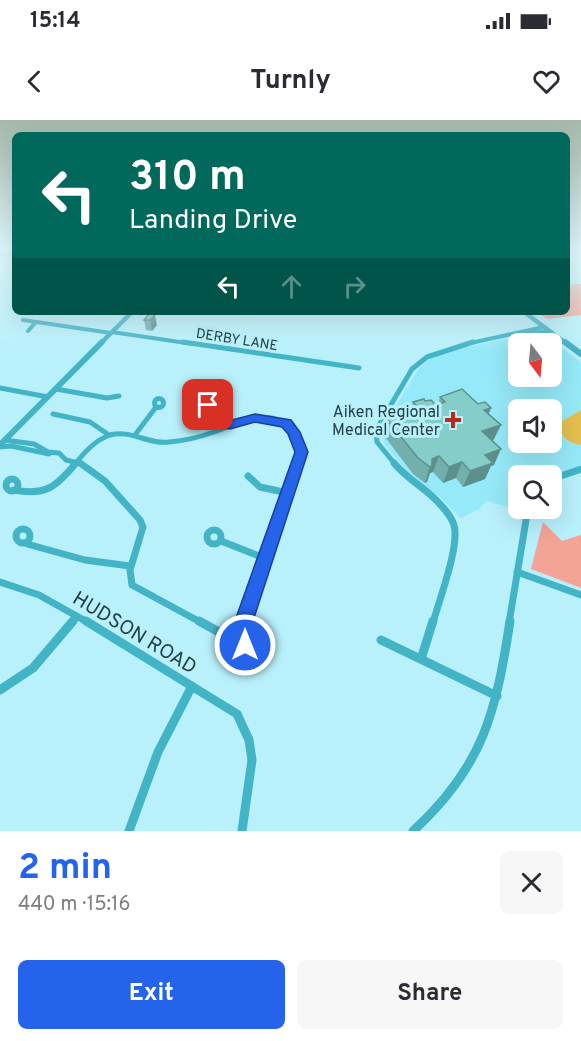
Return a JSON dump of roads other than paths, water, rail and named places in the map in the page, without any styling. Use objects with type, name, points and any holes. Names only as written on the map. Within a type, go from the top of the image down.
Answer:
[{"type":"street","points":[[2,444],[129,315]]},
{"type":"street","points":[[528,315],[581,354]]},
{"type":"street","name":"DERBY LANE","points":[[23,320],[359,368]]},
{"type":"street","points":[[28,331],[36,322]]},
{"type":"street","points":[[514,333],[544,327]]},
{"type":"street","points":[[538,333],[549,331]]},
{"type":"street","points":[[421,659],[455,544],[455,527],[449,515],[433,497],[409,480],[397,467],[377,442],[376,430],[412,369],[422,359],[440,350],[508,334]]},
{"type":"street","points":[[0,388],[48,397]]},
{"type":"street","points":[[56,389],[107,398],[119,396]]},
{"type":"street","points":[[135,435],[156,407]]},
{"type":"street","points":[[217,412],[230,425]]},
{"type":"street","points":[[53,414],[88,420],[109,435]]},
{"type":"street","points":[[14,490],[35,495],[46,492],[79,462],[90,447],[109,435],[135,435],[163,444],[206,435],[248,418],[280,421],[290,426],[301,452],[240,632],[245,642],[240,650],[230,649],[227,643],[228,637]]},
{"type":"street","points":[[2,444],[34,444],[48,452],[59,453],[66,460],[79,462],[105,481],[142,523],[144,531],[130,566],[129,578],[135,587],[228,637]]},
{"type":"street","points":[[562,476],[581,469]]},
{"type":"street","points":[[248,476],[257,486],[288,493]]},
{"type":"street","points":[[413,831],[438,808],[471,764],[486,733],[497,696],[526,519]]},
{"type":"street","points":[[221,541],[264,558]]},
{"type":"street","points":[[27,544],[86,560],[130,566]]},
{"type":"street","points":[[517,572],[581,595]]},
{"type":"street","name":"HUDSON ROAD","points":[[0,582],[39,595],[237,714],[246,730],[252,760],[242,831]]},
{"type":"street","points":[[0,690],[10,686],[33,667],[77,617]]},
{"type":"street","points":[[228,637],[240,632]]},
{"type":"street","points":[[381,640],[497,696]]},
{"type":"street","points":[[129,831],[158,752],[192,686]]},
{"type":"place","name":"Aiken Regional Medical Center","points":[[453,420]]}]
